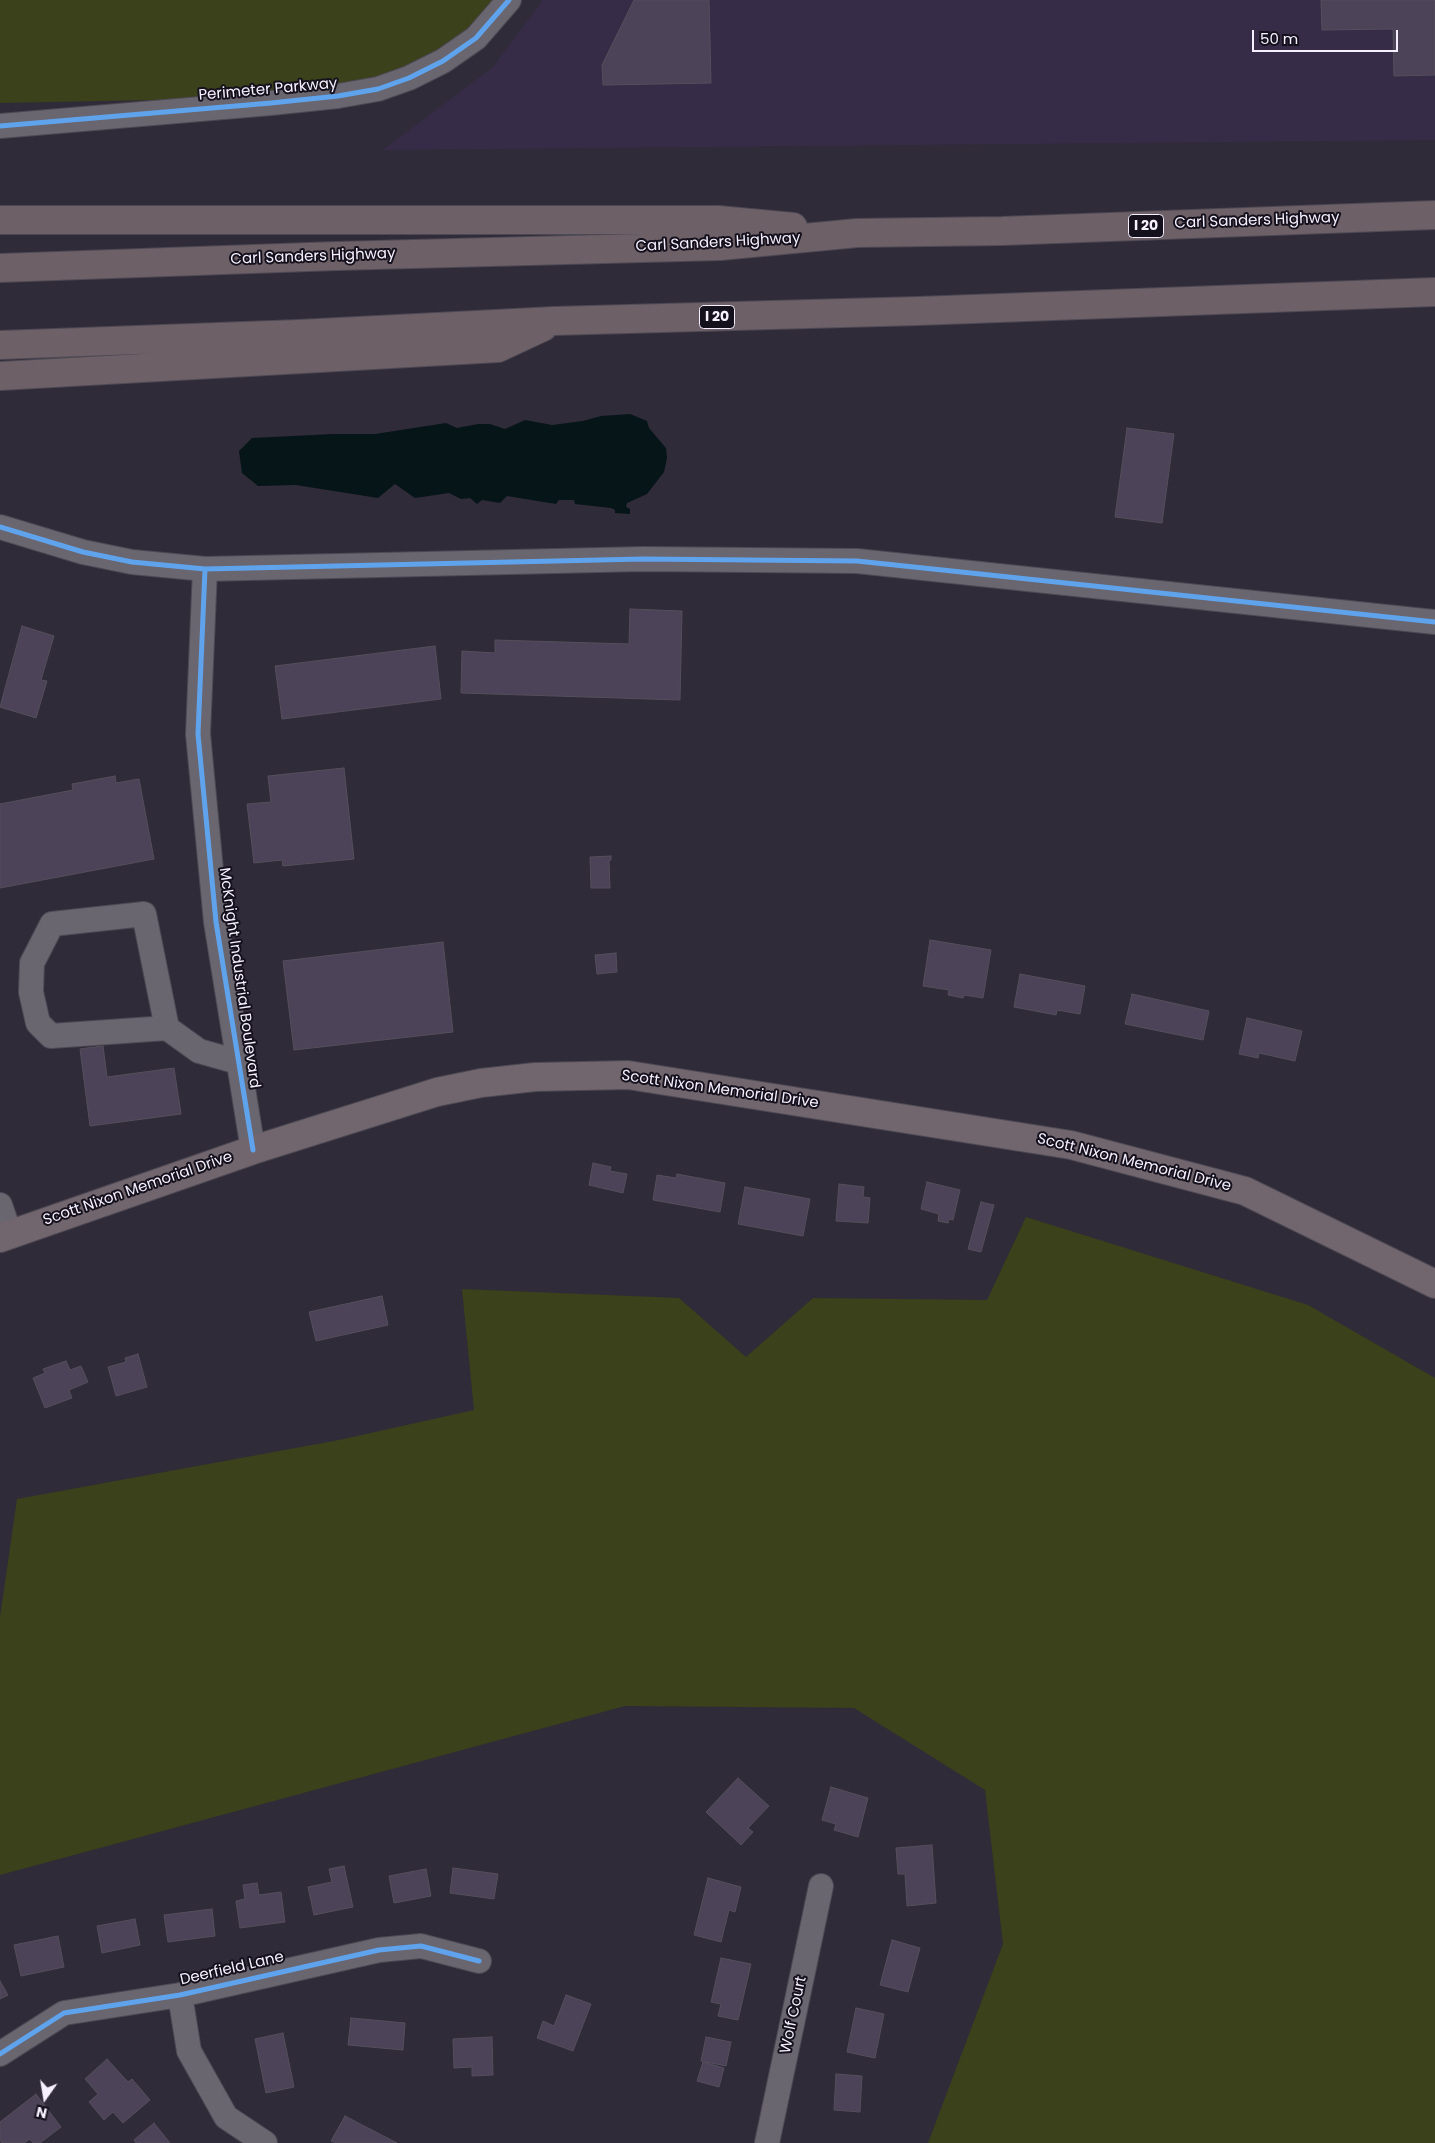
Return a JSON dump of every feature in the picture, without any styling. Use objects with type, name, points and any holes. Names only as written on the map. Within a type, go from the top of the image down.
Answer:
[{"type":"highway","name":"Carl Sanders Highway","points":[[0,268],[337,256],[720,246],[857,233],[1002,231],[1435,215]]},
{"type":"highway","points":[[0,220],[718,220],[857,233]]},
{"type":"highway","name":"I 20","points":[[0,345],[299,334],[554,321],[918,311],[1435,292]]},
{"type":"highway","points":[[0,376],[498,348],[554,321]]},
{"type":"main road","name":"Scott Nixon Memorial Drive","points":[[5,1236],[253,1150],[437,1092],[481,1083],[535,1077],[628,1075],[1072,1145],[1245,1191],[1435,1284]]},
{"type":"street","name":"Perimeter Parkway","points":[[0,126],[300,100],[378,89],[409,78],[443,62],[476,38],[509,0]]},
{"type":"street","points":[[0,527],[83,552],[132,562],[205,569],[643,559],[857,561],[1435,622]]},
{"type":"street","name":"McKnight Industrial Boulevard","points":[[205,569],[198,734],[216,922],[253,1150]]},
{"type":"street","points":[[167,1028],[144,914],[52,924],[32,963],[31,992],[38,1023],[51,1036],[167,1028],[199,1051],[238,1062]]},
{"type":"street","points":[[0,1205],[5,1236]]},
{"type":"street","name":"Wolf Court","points":[[767,2143],[821,1886]]},
{"type":"street","name":"Deerfield Lane","points":[[0,2054],[64,2013],[180,1994],[282,1970],[396,1948],[421,1946],[479,1961]]},
{"type":"street","points":[[180,1994],[189,2051],[193,2059],[226,2116],[265,2143]]},
{"type":"shaded area","points":[[543,0],[1435,0],[1435,140],[383,150],[493,67]]},
{"type":"shaded area","points":[[630,414],[647,421],[649,428],[666,448],[667,458],[664,472],[647,494],[627,503],[626,507],[630,509],[630,514],[615,513],[615,510],[611,508],[575,504],[574,500],[559,500],[556,504],[507,496],[500,503],[482,500],[477,504],[470,498],[461,499],[449,493],[415,498],[395,484],[378,498],[296,485],[258,486],[242,473],[239,451],[252,438],[375,434],[446,423],[457,428],[490,424],[505,429],[525,420],[552,425],[583,421],[601,416]]},
{"type":"green space","points":[[0,0],[505,0],[476,38],[356,93],[256,98],[0,103]]},
{"type":"green space","points":[[1026,1217],[1308,1305],[1435,1378],[1435,2143],[928,2143],[1003,1944],[985,1790],[854,1708],[625,1706],[0,1875],[0,1617],[17,1499],[339,1440],[474,1410],[462,1289],[679,1298],[746,1357],[813,1298],[987,1300]]},
{"type":"building","points":[[634,0],[709,0],[711,83],[603,85],[602,65]]},
{"type":"building","points":[[1321,0],[1435,0],[1435,75],[1394,76],[1393,29],[1322,30]]},
{"type":"building","points":[[1127,428],[1174,434],[1162,523],[1115,517]]},
{"type":"building","points":[[630,609],[682,611],[680,700],[461,693],[462,651],[495,653],[495,640],[629,644]]},
{"type":"building","points":[[22,626],[54,636],[41,680],[47,681],[36,718],[0,707]]},
{"type":"building","points":[[435,646],[441,699],[282,719],[275,666]]},
{"type":"building","points":[[344,768],[354,859],[283,866],[282,860],[254,863],[247,804],[271,802],[268,776]]},
{"type":"building","points":[[115,776],[116,783],[139,779],[154,859],[0,888],[0,804],[73,790],[72,784]]},
{"type":"building","points":[[611,856],[609,861],[610,888],[591,888],[590,857]]},
{"type":"building","points":[[930,940],[991,950],[983,998],[964,995],[963,998],[948,995],[949,990],[923,986]]},
{"type":"building","points":[[443,942],[453,1032],[294,1050],[283,961]]},
{"type":"building","points":[[616,953],[617,972],[597,974],[595,955]]},
{"type":"building","points":[[1020,974],[1085,986],[1080,1014],[1057,1010],[1056,1015],[1014,1007]]},
{"type":"building","points":[[1132,994],[1209,1011],[1203,1040],[1125,1024]]},
{"type":"building","points":[[1247,1018],[1302,1031],[1295,1061],[1259,1053],[1258,1058],[1239,1054]]},
{"type":"building","points":[[103,1046],[107,1077],[174,1068],[181,1114],[90,1126],[80,1049]]},
{"type":"building","points":[[593,1163],[611,1167],[610,1171],[627,1174],[623,1193],[589,1185]]},
{"type":"building","points":[[677,1174],[725,1183],[720,1212],[653,1200],[657,1175],[676,1178]]},
{"type":"building","points":[[927,1182],[960,1190],[953,1220],[949,1219],[948,1223],[938,1221],[939,1214],[921,1209]]},
{"type":"building","points":[[839,1184],[864,1187],[863,1197],[870,1198],[868,1223],[836,1221]]},
{"type":"building","points":[[745,1187],[810,1199],[803,1236],[738,1224]]},
{"type":"building","points":[[981,1202],[994,1205],[981,1252],[968,1249]]},
{"type":"building","points":[[382,1296],[388,1325],[316,1341],[309,1312]]},
{"type":"building","points":[[138,1354],[147,1387],[116,1396],[108,1367],[126,1362],[125,1358]]},
{"type":"building","points":[[66,1361],[70,1370],[81,1366],[88,1382],[69,1390],[72,1398],[45,1408],[33,1378],[45,1373],[43,1369]]},
{"type":"building","points":[[738,1778],[769,1806],[748,1828],[753,1832],[741,1845],[706,1812]]},
{"type":"building","points":[[831,1787],[868,1798],[858,1837],[834,1830],[836,1824],[822,1820]]},
{"type":"building","points":[[932,1845],[936,1903],[907,1906],[905,1874],[898,1874],[896,1848]]},
{"type":"building","points":[[344,1866],[353,1907],[314,1915],[308,1887],[332,1882],[329,1869]]},
{"type":"building","points":[[453,1868],[498,1874],[494,1899],[450,1893]]},
{"type":"building","points":[[426,1869],[431,1896],[394,1903],[389,1876]]},
{"type":"building","points":[[708,1878],[741,1887],[735,1912],[729,1910],[721,1942],[694,1935]]},
{"type":"building","points":[[257,1883],[259,1895],[281,1892],[285,1922],[240,1928],[236,1901],[245,1899],[243,1885]]},
{"type":"building","points":[[212,1909],[215,1936],[168,1942],[164,1915]]},
{"type":"building","points":[[135,1919],[140,1945],[102,1953],[97,1926]]},
{"type":"building","points":[[58,1936],[64,1967],[21,1976],[14,1945]]},
{"type":"building","points":[[892,1940],[920,1948],[908,1992],[880,1985]]},
{"type":"building","points":[[721,1958],[751,1964],[738,2020],[718,2016],[721,2004],[711,2002]]},
{"type":"building","points":[[0,1981],[8,1995],[0,1999]]},
{"type":"building","points":[[566,1995],[591,2004],[573,2051],[537,2038],[543,2021],[554,2026]]},
{"type":"building","points":[[856,2008],[884,2014],[875,2058],[847,2052]]},
{"type":"building","points":[[351,2018],[405,2023],[403,2050],[348,2045]]},
{"type":"building","points":[[283,2033],[294,2087],[266,2093],[255,2039]]},
{"type":"building","points":[[492,2037],[493,2075],[472,2076],[472,2067],[454,2068],[453,2039]]},
{"type":"building","points":[[706,2037],[731,2042],[726,2066],[701,2061]]},
{"type":"building","points":[[107,2059],[128,2082],[132,2079],[150,2100],[123,2123],[113,2112],[104,2120],[89,2102],[98,2094],[85,2079]]},
{"type":"building","points":[[703,2062],[724,2068],[719,2087],[697,2081]]},
{"type":"building","points":[[836,2074],[862,2076],[860,2112],[834,2110]]},
{"type":"building","points":[[36,2094],[61,2127],[40,2143],[33,2143],[30,2139],[24,2143],[2,2143],[0,2140],[0,2122]]},
{"type":"building","points":[[345,2116],[397,2143],[336,2143],[331,2141]]},
{"type":"building","points":[[154,2123],[170,2143],[136,2143],[134,2140]]},
{"type":"cycle path","points":[[0,126],[271,103],[338,96],[378,89],[409,78],[443,61],[476,38],[509,0]]},
{"type":"cycle path","points":[[0,527],[83,552],[132,562],[205,569],[643,559],[857,561],[1435,622]]},
{"type":"cycle path","points":[[205,569],[198,734],[216,922],[253,1150]]},
{"type":"cycle path","points":[[0,2054],[64,2013],[180,1995],[379,1950],[421,1946],[479,1961]]}]
